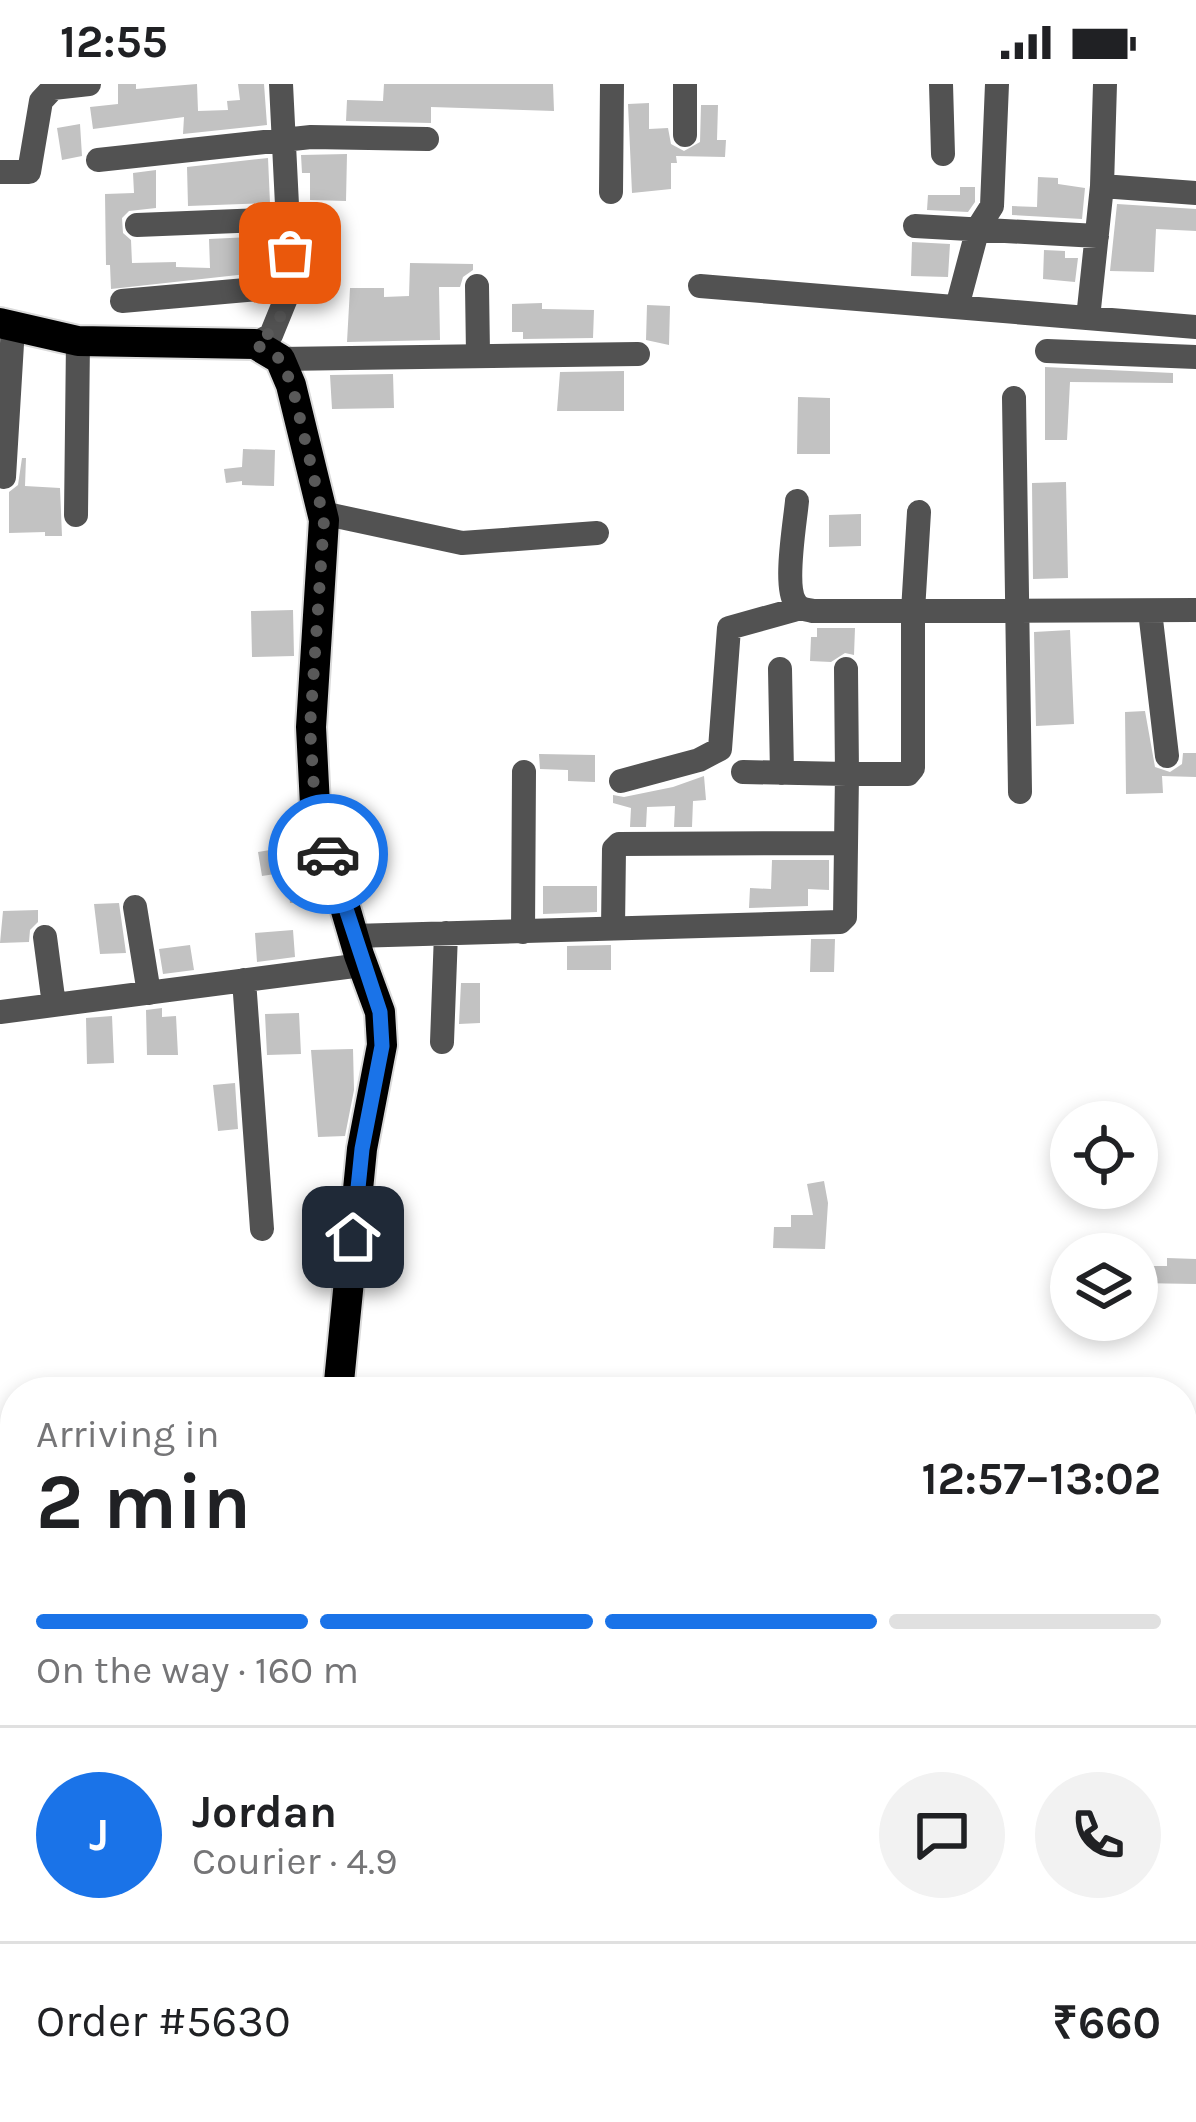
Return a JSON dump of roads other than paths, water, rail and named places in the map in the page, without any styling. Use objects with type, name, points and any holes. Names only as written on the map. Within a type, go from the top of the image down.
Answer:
[{"type":"main road","points":[[6,325],[78,340],[267,352],[292,385],[322,513],[310,727],[315,805],[357,951],[380,1012],[382,1046],[362,1149],[339,1377]]},
{"type":"street","points":[[0,172],[29,172],[41,101],[53,88],[88,84]]},
{"type":"street","points":[[281,84],[291,286],[267,352],[638,353]]},
{"type":"street","points":[[611,192],[612,84]]},
{"type":"street","points":[[685,84],[685,135]]},
{"type":"street","points":[[941,84],[943,154]]},
{"type":"street","points":[[957,307],[978,228],[992,206],[997,84]]},
{"type":"street","points":[[1088,318],[1102,186],[1105,84]]},
{"type":"street","points":[[98,160],[285,139],[427,139]]},
{"type":"street","points":[[1102,186],[1196,193]]},
{"type":"street","points":[[137,225],[288,218]]},
{"type":"street","points":[[915,226],[1097,236]]},
{"type":"street","points":[[122,301],[291,286]]},
{"type":"street","points":[[477,286],[478,354]]},
{"type":"street","points":[[700,286],[1196,327]]},
{"type":"street","points":[[4,477],[6,325]]},
{"type":"street","points":[[76,515],[78,340]]},
{"type":"street","points":[[1047,351],[1196,357]]},
{"type":"street","points":[[1015,398],[1021,792]]},
{"type":"street","points":[[797,501],[791,584],[794,601],[801,608]]},
{"type":"street","points":[[742,772],[908,774],[913,769],[919,512]]},
{"type":"street","points":[[322,513],[462,543],[597,532]]},
{"type":"street","points":[[621,781],[699,760],[720,749],[729,628],[801,608],[1196,610]]},
{"type":"street","points":[[1150,611],[1167,756]]},
{"type":"street","points":[[0,1012],[244,980],[446,934],[840,922],[845,917],[846,669]]},
{"type":"street","points":[[780,670],[782,773]]},
{"type":"street","points":[[524,772],[524,932]]},
{"type":"street","points":[[613,928],[614,849],[619,844],[846,843]]},
{"type":"street","points":[[135,907],[148,993]]},
{"type":"street","points":[[442,1042],[446,934]]},
{"type":"street","points":[[45,937],[54,1005]]},
{"type":"street","points":[[244,980],[262,1228]]}]
